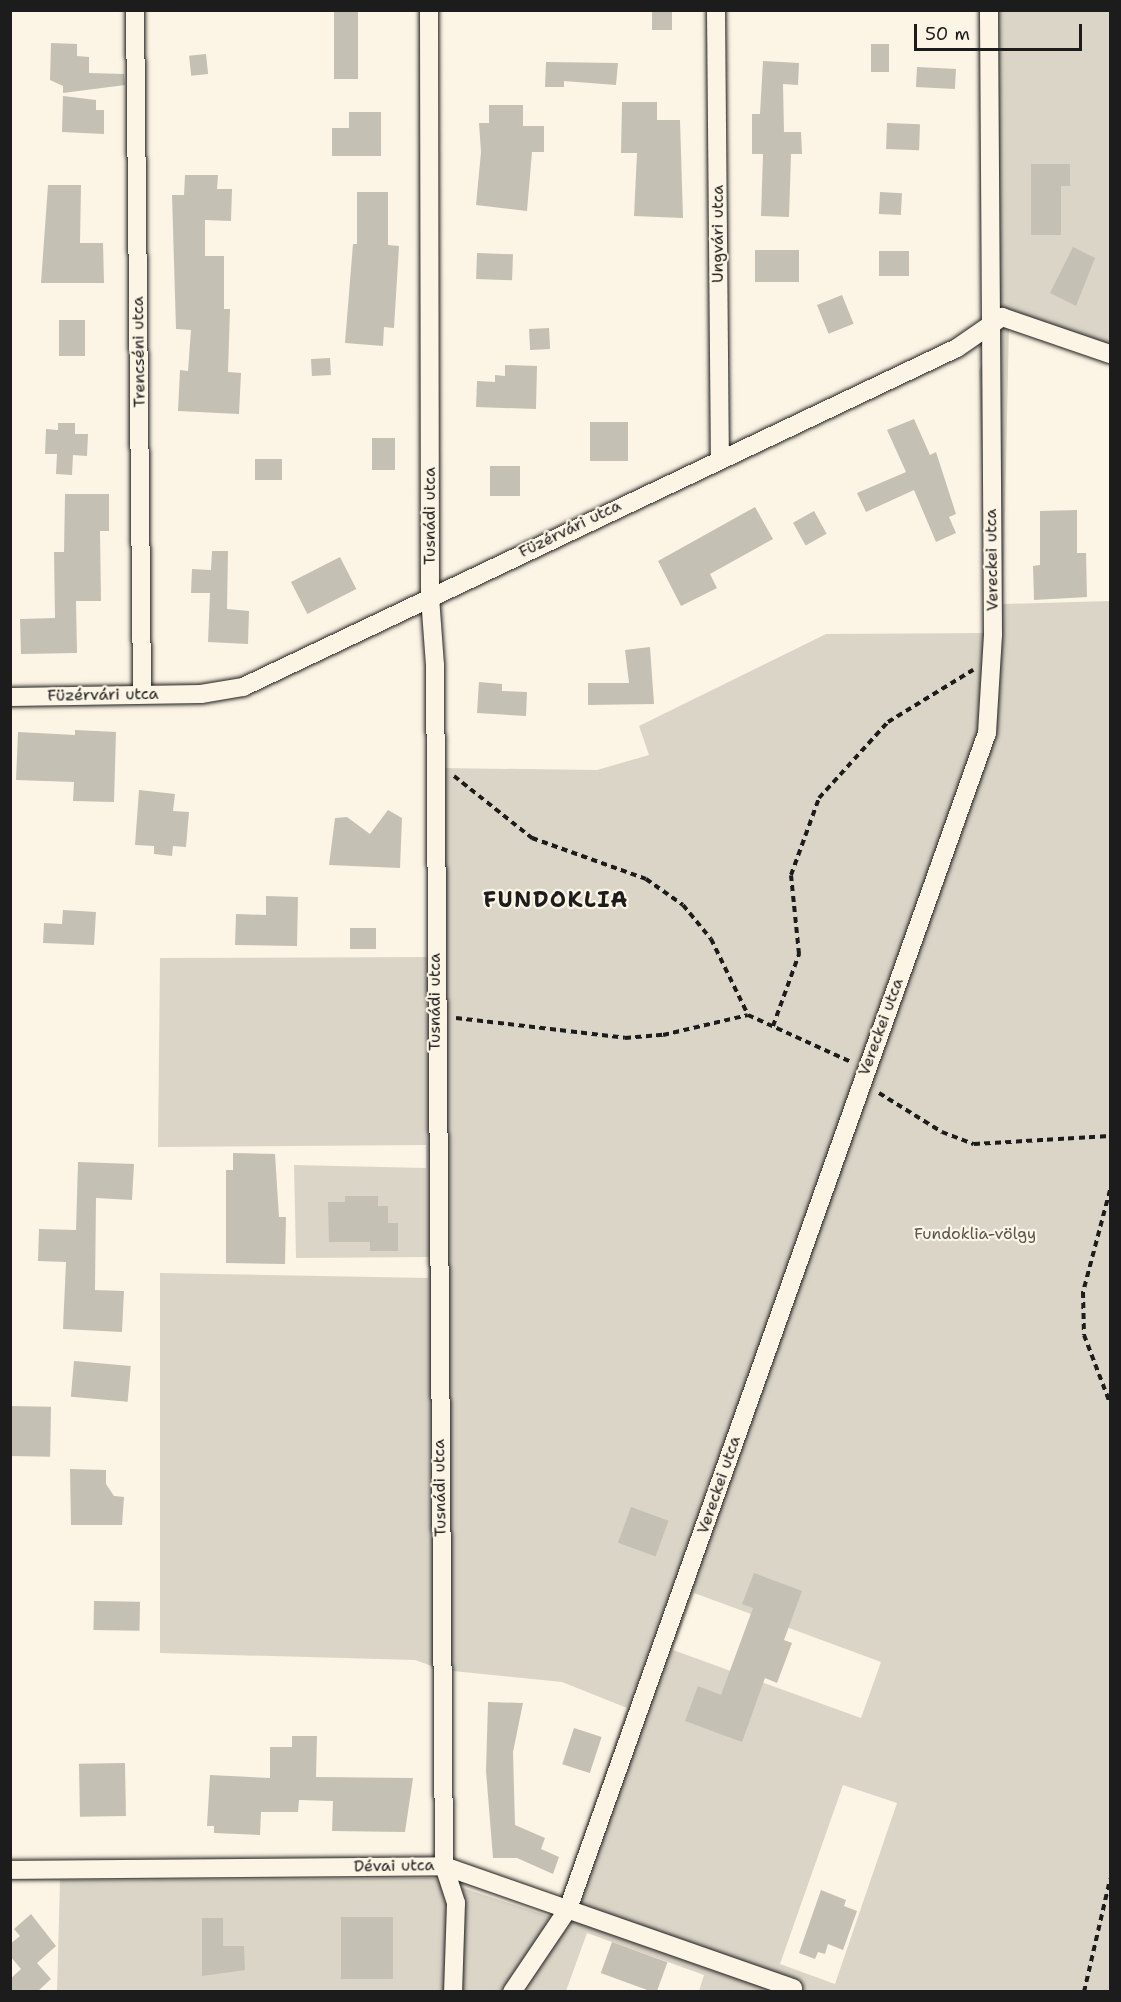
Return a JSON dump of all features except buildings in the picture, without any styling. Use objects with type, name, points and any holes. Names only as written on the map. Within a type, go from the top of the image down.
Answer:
[{"type":"street","name":"Trencséni utca","points":[[135,10],[142,694]]},
{"type":"street","name":"Tusnádi utca","points":[[429,10],[430,597],[436,762],[434,1015],[444,1866],[456,1903],[453,1992]]},
{"type":"street","name":"Ungvári utca","points":[[716,10],[720,457]]},
{"type":"street","name":"Vereckei utca","points":[[512,1992],[568,1909],[987,733],[990,663],[989,10]]},
{"type":"street","points":[[989,323],[1002,317],[1110,354]]},
{"type":"street","name":"Füzérvári utca","points":[[10,697],[201,694],[243,687],[720,457],[957,348],[989,323]]},
{"type":"street","name":"Dévai utca","points":[[10,1870],[444,1866],[793,1988]]},
{"type":"path","points":[[773,1026],[799,954],[791,875],[819,798],[888,722],[928,701],[952,678],[990,663]]},
{"type":"path","points":[[436,762],[532,838],[646,879],[683,906],[711,939],[748,1016]]},
{"type":"path","points":[[434,1015],[625,1038],[663,1035],[748,1016],[773,1026],[864,1075],[942,1132],[974,1144],[1110,1136]]},
{"type":"path","points":[[1110,1190],[1083,1292],[1084,1335],[1110,1402]]},
{"type":"path","points":[[1084,1992],[1110,1879]]},
{"type":"green space","name":"Fundoklia-völgy","points":[[995,11],[1110,11],[1110,364],[1009,325],[1003,604],[1110,601],[1110,1991],[699,1991],[704,1975],[587,1933],[566,1991],[57,1992],[60,1880],[433,1878],[554,1918],[627,1708],[562,1682],[443,1670],[415,1660],[160,1653],[160,1273],[428,1278],[429,1257],[296,1258],[294,1165],[426,1168],[426,1145],[158,1147],[160,958],[439,957],[440,768],[597,770],[649,755],[639,726],[826,634],[987,633],[979,370],[998,341]],"holes":[[[694,1593],[881,1662],[861,1718],[673,1650]],[[843,1785],[897,1803],[835,1984],[780,1964]]]},
{"type":"district","name":"FUNDOKLIA","points":[[556,900]]}]
